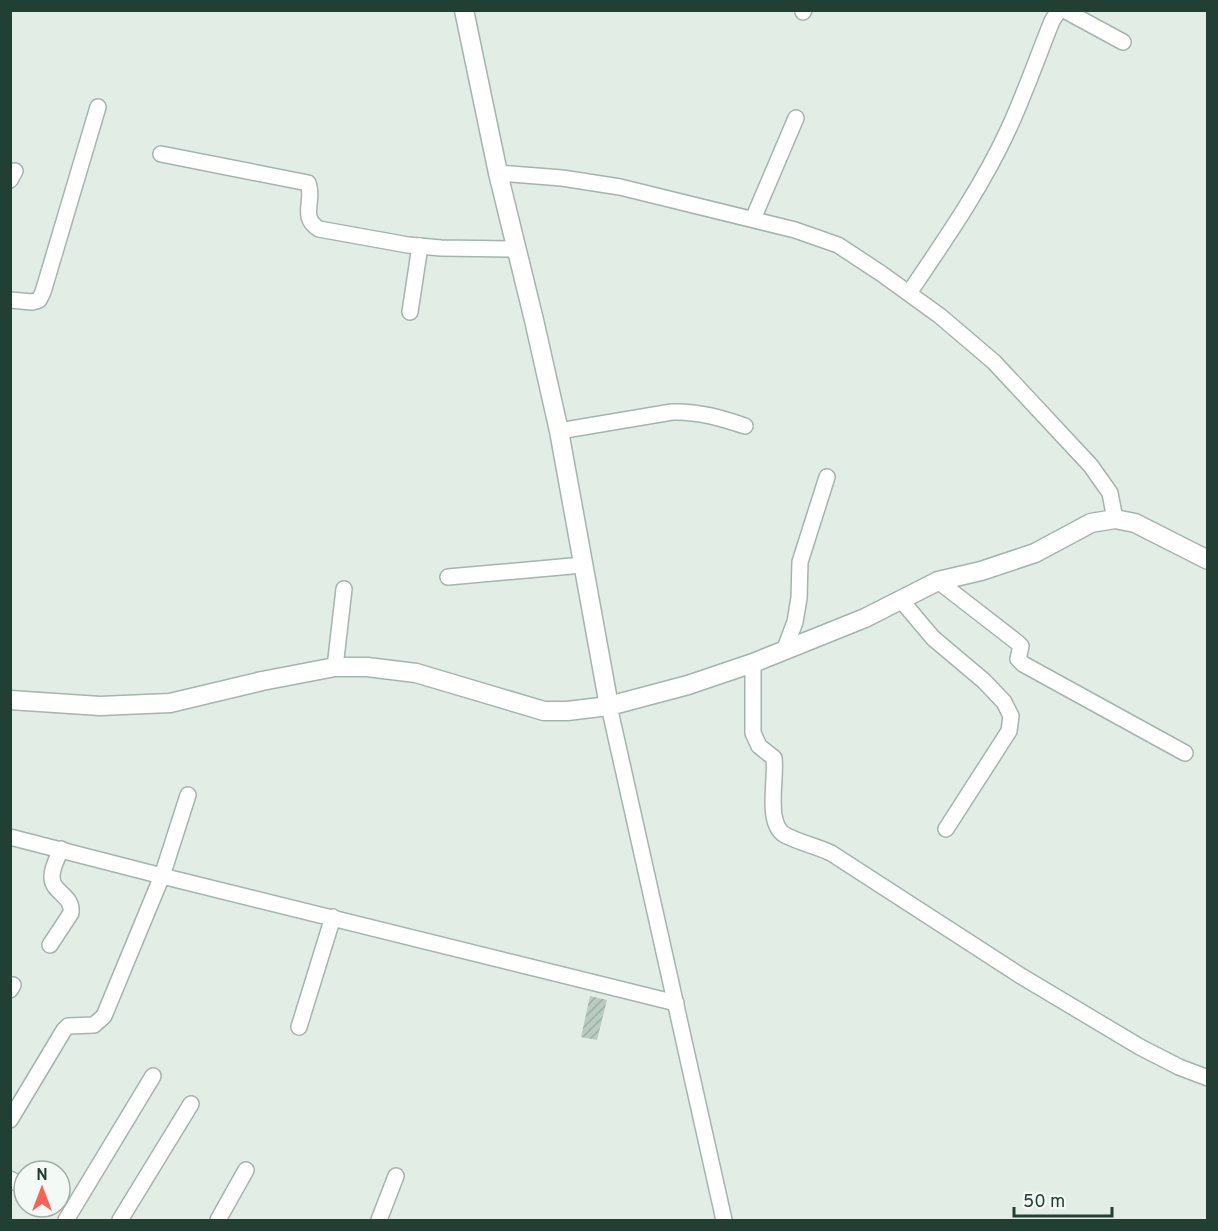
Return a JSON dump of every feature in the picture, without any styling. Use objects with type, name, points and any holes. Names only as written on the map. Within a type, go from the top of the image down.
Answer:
[{"type":"street","points":[[909,293],[962,215],[988,168],[1009,128],[1052,21],[1059,10]]},
{"type":"street","points":[[1064,10],[1122,42]]},
{"type":"street","points":[[461,13],[559,431],[609,706],[724,1221]]},
{"type":"street","points":[[10,300],[32,302],[39,300],[43,292],[99,106]]},
{"type":"street","points":[[753,219],[796,118]]},
{"type":"street","points":[[161,154],[302,180],[308,183],[310,189],[308,218],[311,224],[319,229],[420,246],[517,249]]},
{"type":"street","points":[[498,173],[562,178],[620,187],[817,236],[838,245],[940,316],[994,362],[1079,451],[1105,483],[1110,493],[1115,519]]},
{"type":"street","points":[[410,312],[420,246]]},
{"type":"street","points":[[559,431],[688,411],[746,426]]},
{"type":"street","points":[[784,651],[795,622],[799,598],[800,562],[827,477]]},
{"type":"street","points":[[10,700],[100,706],[170,703],[262,681],[335,667],[367,667],[416,673],[544,711],[567,711],[609,706],[688,685],[753,663],[865,618],[938,581],[1010,563],[1035,553],[1091,523],[1115,519],[1135,523],[1208,560]]},
{"type":"street","points":[[448,577],[583,565]]},
{"type":"street","points":[[938,581],[1021,646],[1018,659],[1023,664],[1185,753]]},
{"type":"street","points":[[335,667],[344,589]]},
{"type":"street","points":[[901,600],[933,638],[984,681],[1004,702],[1011,716],[1009,731],[946,829]]},
{"type":"street","points":[[753,663],[753,733],[759,746],[774,758],[774,816],[779,832],[831,853],[1021,976],[1140,1047],[1179,1067],[1208,1078]]},
{"type":"street","points":[[10,1120],[64,1030],[68,1026],[94,1025],[104,1016],[162,876],[188,795]]},
{"type":"street","points":[[10,837],[676,1003]]},
{"type":"street","points":[[50,945],[71,913],[72,907],[71,902],[52,880],[61,849]]},
{"type":"street","points":[[299,1027],[333,917]]},
{"type":"street","points":[[72,1203],[153,1076]]},
{"type":"street","points":[[120,1221],[191,1104]]},
{"type":"street","points":[[218,1221],[246,1170]]},
{"type":"street","points":[[379,1221],[396,1176]]},
{"type":"building","points":[[590,996],[607,1000],[597,1040],[581,1037]]}]
